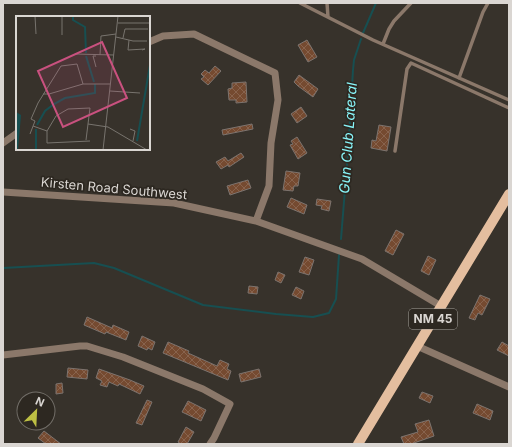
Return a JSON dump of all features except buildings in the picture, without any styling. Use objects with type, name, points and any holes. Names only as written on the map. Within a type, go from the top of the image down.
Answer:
[{"type":"main road","name":"NM 45","points":[[358,444],[509,194]]},
{"type":"street","points":[[150,42],[163,36],[194,34],[275,73],[278,100],[271,143],[269,186],[256,221]]},
{"type":"street","points":[[3,143],[16,134]]},
{"type":"street","name":"Kirsten Road Southwest","points":[[3,192],[174,202],[256,221],[362,259],[441,306]]},
{"type":"street","points":[[3,355],[87,346],[124,357],[203,389],[230,404],[210,444]]},
{"type":"street","points":[[417,346],[509,386]]},
{"type":"lane","points":[[300,3],[382,44],[509,100]]},
{"type":"lane","points":[[327,3],[328,17]]},
{"type":"lane","points":[[382,44],[394,21],[411,3]]},
{"type":"lane","points":[[459,78],[483,12],[488,3]]},
{"type":"lane","points":[[396,151],[407,69],[411,63],[509,108]]},
{"type":"waterway","name":"Gun Club Lateral","points":[[363,33],[376,3]]},
{"type":"waterway","name":"Gun Club Lateral","points":[[341,239],[353,70],[354,60],[361,39]]},
{"type":"waterway","name":"Gun Club Lateral","points":[[3,268],[94,263],[114,268],[203,305],[313,317],[329,313],[336,299],[339,255]]}]
